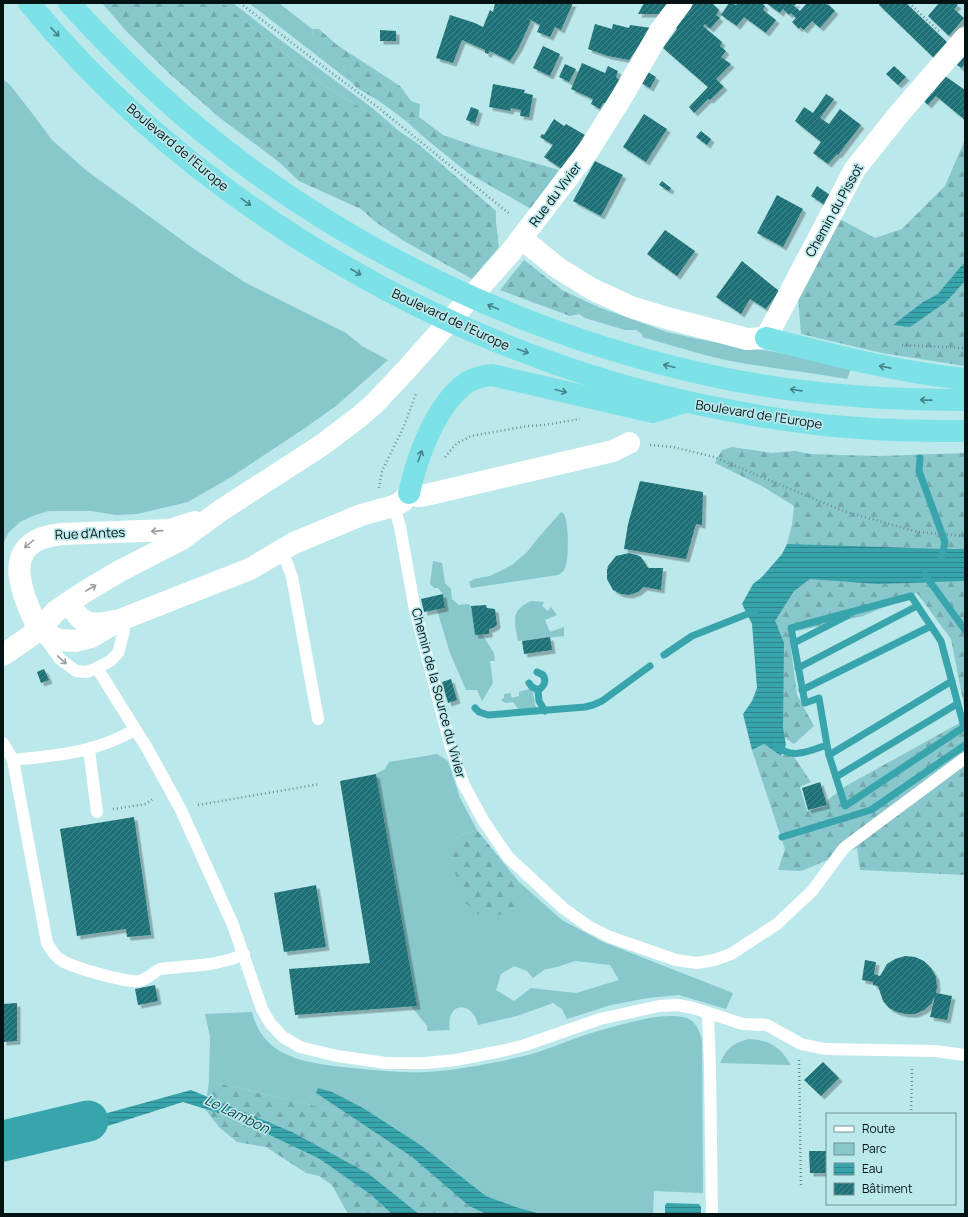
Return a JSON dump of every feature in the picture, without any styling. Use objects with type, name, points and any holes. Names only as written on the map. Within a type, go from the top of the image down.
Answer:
[{"type":"highway","name":"Boulevard de l'Europe","points":[[29,3],[76,55],[145,122],[219,183],[295,236],[412,303],[467,329],[505,345],[595,376],[686,401],[733,411],[826,425],[873,429],[965,431]]},
{"type":"highway","name":"Boulevard de l'Europe","points":[[69,3],[101,38],[168,102],[203,133],[265,180],[318,214],[392,258],[489,305],[571,337],[662,364],[709,375],[788,389],[849,396],[896,399],[965,400]]},
{"type":"highway","points":[[766,338],[858,362],[932,376],[965,379]]},
{"type":"highway","points":[[394,497],[413,475],[423,447],[436,421],[450,399],[462,386],[481,376],[492,375],[653,412],[686,401]]},
{"type":"street","name":"Rue du Vivier","points":[[404,373],[520,240],[588,151],[623,95],[660,31],[681,3]]},
{"type":"street","name":"Chemin du Pissot","points":[[766,338],[855,169],[899,114],[961,43]]},
{"type":"street","points":[[520,240],[558,268],[592,289],[631,307],[747,339],[766,338]]},
{"type":"street","name":"Rue d'Antes","points":[[3,655],[39,630],[56,611],[69,602],[118,572],[182,539],[220,511],[343,430],[374,404],[404,373]]},
{"type":"street","points":[[69,602],[72,609],[85,623],[99,625],[120,620],[250,569],[294,543],[361,515],[394,497],[426,495],[614,451],[630,443]]},
{"type":"street","name":"Rue d'Antes","points":[[39,630],[21,589],[16,569],[22,550],[33,540],[46,535],[170,530],[220,511]]},
{"type":"street","points":[[3,641],[39,630],[59,640],[74,641],[91,637],[120,620]]},
{"type":"lane","name":"Chemin de la Source du Vivier","points":[[394,497],[415,610],[450,744],[463,783],[483,820],[508,857],[563,908],[588,926],[610,937],[676,960],[697,963],[714,960],[731,954],[777,924],[812,891],[844,848],[965,758]]},
{"type":"lane","points":[[280,552],[292,576],[318,719]]},
{"type":"lane","points":[[39,630],[60,659],[76,671],[86,672],[98,668],[110,661],[118,653],[124,631],[120,620]]},
{"type":"lane","points":[[98,668],[180,808],[232,923],[262,1009],[270,1023],[283,1037],[300,1047],[320,1053],[386,1063],[456,1060],[525,1045],[600,1019],[659,1006],[678,1006],[692,1008],[743,1024],[767,1025],[801,1044],[826,1049],[935,1051],[965,1055]]},
{"type":"lane","points":[[13,760],[89,750],[118,739],[135,730]]},
{"type":"lane","points":[[3,743],[13,760],[47,943],[52,952],[60,960],[77,967],[132,982],[146,980],[154,972],[160,969],[211,964],[232,959],[244,954]]},
{"type":"lane","points":[[89,750],[97,812]]},
{"type":"lane","points":[[708,1014],[712,1214]]},
{"type":"path","points":[[240,3],[375,105],[520,240]]},
{"type":"path","points":[[909,3],[961,43]]},
{"type":"path","points":[[394,497],[382,471],[404,426],[420,386],[404,373]]},
{"type":"path","points":[[441,461],[456,444],[471,436],[528,426],[583,419]]},
{"type":"path","points":[[843,511],[918,532],[965,536]]},
{"type":"path","points":[[97,812],[146,804],[160,795],[169,810],[320,784]]},
{"type":"path","points":[[801,1044],[798,1065],[801,1186]]},
{"type":"path","points":[[912,1051],[912,1113]]},
{"type":"green space","points":[[102,3],[220,3],[227,6],[322,84],[418,144],[496,211],[499,247],[472,279],[404,241],[377,223],[361,209],[299,181],[279,162],[220,118],[170,74],[127,32]]},
{"type":"green space","points":[[220,3],[233,3],[371,107],[399,131],[322,84],[227,6]]},
{"type":"green space","points":[[249,3],[279,3],[312,29],[313,37],[343,66],[351,82]]},
{"type":"green space","points":[[312,29],[319,29],[337,45],[400,86],[411,101],[420,104],[419,117],[413,121],[405,120],[379,101],[357,88],[351,82],[343,66],[316,45]]},
{"type":"green space","points":[[3,79],[11,86],[52,140],[87,171],[194,249],[246,283],[346,333],[362,346],[388,360],[336,406],[231,477],[188,502],[137,514],[116,515],[91,511],[49,511],[35,515],[20,522],[9,532],[3,544]]},
{"type":"green space","points":[[419,117],[435,129],[425,138],[405,120],[413,121]]},
{"type":"green space","points":[[435,129],[443,135],[478,147],[559,170],[531,209],[468,173],[425,138]]},
{"type":"green space","points":[[964,142],[965,366],[882,353],[801,334],[798,297],[840,219],[875,238],[902,229],[945,186]]},
{"type":"green space","points":[[524,260],[562,290],[598,307],[570,316],[500,290]]},
{"type":"green space","points":[[598,307],[667,332],[698,339],[852,366],[847,379],[720,359],[642,337],[642,334],[636,330],[625,330],[585,318],[579,314]]},
{"type":"green space","points":[[732,447],[772,453],[795,451],[810,454],[878,456],[965,453],[965,711],[951,639],[917,593],[863,616],[789,633],[797,695],[814,726],[794,744],[762,722],[764,648],[795,562],[787,544],[792,525],[794,506],[762,486],[715,463],[722,450]]},
{"type":"green space","points":[[561,512],[566,518],[568,541],[565,569],[562,572],[558,575],[471,588],[469,582],[474,579],[490,576],[512,565],[527,552]]},
{"type":"green space","points":[[433,561],[442,563],[445,583],[451,589],[452,599],[459,605],[468,604],[471,606],[475,635],[482,634],[494,653],[495,661],[490,661],[493,683],[482,701],[477,690],[466,690],[450,653],[437,610],[445,608],[443,594],[438,588],[434,588],[430,584]]},
{"type":"green space","points":[[531,601],[544,602],[542,606],[548,611],[551,607],[557,615],[545,620],[550,632],[564,627],[564,636],[518,641],[515,623],[516,613],[524,605]]},
{"type":"green space","points":[[529,689],[533,692],[535,705],[538,709],[519,710],[513,702],[505,703],[501,700],[504,698],[504,694],[510,693],[512,698],[519,696],[519,692]]},
{"type":"green space","points":[[965,720],[965,875],[860,870],[857,848],[801,871],[778,870],[785,849],[752,750],[764,744],[781,756],[792,754],[811,782],[800,787],[807,811],[827,806],[828,800],[844,787]]},
{"type":"green space","points":[[437,754],[448,761],[460,798],[477,830],[461,835],[454,840],[519,897],[519,882],[562,920],[603,942],[733,993],[726,1009],[679,995],[648,998],[611,1005],[567,1019],[562,1009],[553,1003],[517,1016],[478,1025],[475,1017],[470,1011],[460,1007],[455,1009],[451,1014],[450,1030],[427,1031],[427,1026],[411,1006],[376,774],[385,769],[389,762]],"holes":[[[575,961],[610,965],[619,980],[576,993],[531,988],[514,1001],[496,990],[501,974],[514,966],[527,971],[533,978],[544,970]]]},
{"type":"green space","points":[[477,830],[519,882],[519,897],[511,911],[496,916],[478,914],[464,902],[455,872],[451,849],[454,840],[461,835]]},
{"type":"green space","points":[[252,1012],[257,1026],[272,1046],[294,1058],[333,1066],[385,1071],[418,1072],[465,1068],[516,1058],[535,1053],[596,1031],[644,1019],[670,1016],[687,1018],[696,1025],[702,1040],[703,1193],[654,1191],[653,1214],[541,1214],[486,1196],[422,1146],[316,1093],[349,1114],[209,1081],[210,1036],[205,1014]]},
{"type":"green space","points":[[749,1039],[763,1041],[774,1046],[783,1053],[791,1065],[720,1063],[725,1053],[731,1047],[739,1042]]},
{"type":"green space","points":[[209,1081],[349,1114],[412,1157],[469,1206],[486,1214],[419,1214],[369,1174],[207,1096]]},
{"type":"green space","points":[[205,1109],[231,1117],[318,1158],[370,1194],[392,1214],[348,1214],[332,1185],[319,1176],[306,1173],[266,1147],[237,1142],[219,1127]]},
{"type":"water","points":[[965,264],[965,281],[946,302],[910,327],[893,325],[923,302],[938,294],[962,265]]},
{"type":"water","points":[[787,544],[965,549],[965,581],[878,584],[810,579],[794,591],[775,621],[784,643],[783,728],[786,745],[781,756],[764,744],[752,750],[743,714],[752,701],[757,688],[752,624],[742,604],[753,584],[762,577],[782,554]]},
{"type":"water","points":[[318,1088],[332,1092],[363,1108],[422,1146],[486,1196],[541,1214],[486,1214],[469,1206],[412,1157],[316,1093]]},
{"type":"water","points":[[191,1090],[292,1132],[369,1174],[419,1214],[392,1214],[370,1194],[318,1158],[231,1117],[183,1102],[26,1152],[3,1155],[3,1140],[13,1139]]},
{"type":"water","points":[[667,1203],[699,1204],[701,1207],[701,1214],[665,1214],[665,1205]]},
{"type":"building","points":[[495,3],[573,3],[561,30],[555,27],[550,37],[537,32],[540,25],[527,18],[531,21],[519,47],[510,61],[490,51],[488,54],[485,53],[485,50],[462,40],[453,63],[436,58],[450,15],[483,27],[490,10],[493,12]]},
{"type":"building","points":[[644,3],[669,3],[662,14],[638,14]]},
{"type":"building","points":[[694,3],[712,3],[719,10],[716,15],[720,18],[710,29],[705,24],[703,26],[722,42],[720,46],[726,51],[721,57],[731,64],[716,79],[724,87],[710,100],[708,99],[694,113],[689,107],[708,87],[663,48]]},
{"type":"building","points":[[729,3],[736,5],[738,3],[762,3],[765,6],[763,10],[776,20],[766,33],[744,17],[737,26],[721,15]]},
{"type":"building","points":[[766,3],[797,3],[794,6],[800,11],[807,3],[825,3],[835,11],[820,28],[812,21],[804,30],[800,27],[799,29],[792,22],[796,18],[791,13],[789,15],[783,9],[780,13]]},
{"type":"building","points":[[880,3],[906,3],[950,45],[936,60],[879,5]]},
{"type":"building","points":[[939,3],[955,3],[958,5],[954,9],[964,18],[949,36],[928,16]]},
{"type":"building","points":[[595,24],[612,29],[613,24],[629,28],[630,25],[652,28],[629,60],[608,56],[588,49]]},
{"type":"building","points":[[380,30],[396,31],[396,41],[380,41]]},
{"type":"building","points":[[543,46],[560,54],[550,76],[533,68]]},
{"type":"building","points":[[965,56],[965,64],[961,68],[957,65]]},
{"type":"building","points":[[582,63],[605,73],[608,66],[618,71],[616,77],[621,81],[607,104],[603,103],[600,109],[591,104],[593,99],[571,89]]},
{"type":"building","points":[[565,64],[576,69],[569,82],[559,77]]},
{"type":"building","points":[[894,66],[906,77],[898,85],[886,74]]},
{"type":"building","points":[[648,72],[656,77],[650,88],[641,83]]},
{"type":"building","points":[[945,76],[965,90],[965,120],[936,96],[928,105],[922,99],[929,90],[932,93]]},
{"type":"building","points":[[493,84],[525,90],[524,93],[533,95],[529,117],[520,116],[521,110],[511,108],[510,111],[489,107]]},
{"type":"building","points":[[826,94],[834,99],[820,118],[829,124],[840,109],[861,125],[838,155],[837,154],[828,164],[813,153],[821,142],[795,121],[804,107],[813,113]]},
{"type":"building","points":[[471,107],[479,110],[475,123],[466,120]]},
{"type":"building","points":[[644,114],[667,129],[646,162],[623,147]]},
{"type":"building","points":[[554,119],[564,126],[566,124],[585,135],[562,169],[544,157],[553,145],[540,137],[542,134],[544,135]]},
{"type":"building","points":[[701,131],[711,139],[707,145],[696,137]]},
{"type":"building","points":[[595,161],[623,175],[601,216],[573,201]]},
{"type":"building","points":[[662,181],[671,188],[669,191],[659,185]]},
{"type":"building","points":[[817,186],[830,195],[825,205],[811,196]]},
{"type":"building","points":[[777,195],[803,209],[783,247],[757,233]]},
{"type":"building","points":[[665,230],[695,251],[677,276],[647,254]]},
{"type":"building","points":[[742,261],[779,291],[766,309],[750,299],[741,314],[716,297]]},
{"type":"building","points":[[640,481],[703,492],[702,525],[696,524],[686,559],[624,549],[628,524]]},
{"type":"building","points":[[629,553],[641,557],[648,568],[663,568],[661,590],[644,587],[638,592],[629,595],[621,594],[613,590],[607,579],[608,566],[616,556]]},
{"type":"building","points":[[443,594],[445,608],[424,612],[421,599]]},
{"type":"building","points":[[486,605],[487,608],[495,609],[497,625],[489,629],[489,634],[475,635],[471,606]]},
{"type":"building","points":[[550,637],[552,650],[524,654],[522,641]]},
{"type":"building","points":[[44,669],[49,680],[41,683],[37,672]]},
{"type":"building","points":[[451,679],[457,700],[448,703],[442,682]]},
{"type":"building","points":[[376,774],[417,1006],[295,1015],[289,969],[370,963],[340,781]]},
{"type":"building","points":[[820,782],[827,805],[808,810],[802,788]]},
{"type":"building","points":[[134,817],[151,935],[127,937],[126,929],[77,936],[60,829]]},
{"type":"building","points":[[316,885],[326,947],[284,952],[274,893]]},
{"type":"building","points":[[905,956],[915,957],[924,961],[931,968],[936,977],[936,993],[952,996],[947,1020],[930,1017],[935,996],[931,1004],[924,1010],[915,1014],[906,1014],[889,1008],[883,1001],[878,986],[873,985],[873,982],[862,980],[865,960],[876,962],[874,974],[880,976],[887,964],[895,959]]},
{"type":"building","points":[[155,985],[158,1001],[138,1005],[135,989]]},
{"type":"building","points":[[17,1003],[17,1041],[3,1042],[3,1004]]},
{"type":"building","points":[[823,1062],[839,1078],[821,1096],[804,1080]]},
{"type":"building","points":[[809,1151],[826,1151],[826,1173],[810,1173]]},
{"type":"waterway","points":[[920,458],[919,471],[945,542],[942,557]]},
{"type":"waterway","points":[[925,575],[965,630]]},
{"type":"waterway","points":[[776,746],[789,753],[801,753],[827,745],[845,806],[964,727],[941,641],[911,596],[791,628],[805,703],[819,698],[827,745]]},
{"type":"waterway","points":[[798,668],[917,606]]},
{"type":"waterway","points":[[664,655],[692,636],[755,611]]},
{"type":"waterway","points":[[794,643],[847,616]]},
{"type":"waterway","points":[[802,690],[931,626]]},
{"type":"waterway","points":[[475,708],[479,712],[488,715],[585,707],[602,701],[650,666]]},
{"type":"waterway","points":[[537,672],[543,675],[545,679],[543,686],[538,690]]},
{"type":"waterway","points":[[829,755],[952,681]]},
{"type":"waterway","points":[[529,683],[532,687],[538,690],[539,701],[545,711]]},
{"type":"waterway","points":[[836,777],[957,704]]},
{"type":"waterway","points":[[782,837],[871,810],[965,745]]},
{"type":"waterway","name":"Le Lambon","points":[[3,1141],[88,1121]]}]
